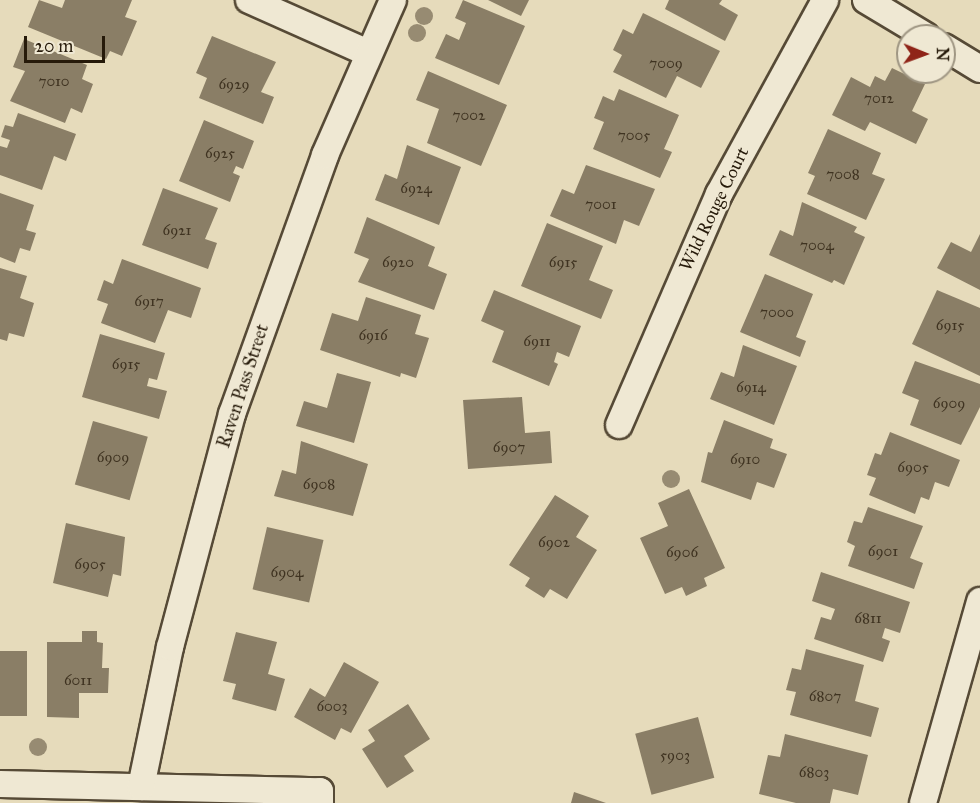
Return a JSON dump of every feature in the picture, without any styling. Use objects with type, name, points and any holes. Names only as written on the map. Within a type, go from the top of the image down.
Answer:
[{"type":"street","points":[[249,0],[368,53]]},
{"type":"street","name":"Raven Pass Street","points":[[141,788],[170,647],[232,414],[285,258],[368,53],[393,0]]},
{"type":"street","name":"Wild Rouge Court","points":[[619,425],[719,194],[825,0]]},
{"type":"street","points":[[866,0],[906,24]]},
{"type":"street","points":[[956,54],[980,69]]},
{"type":"street","points":[[923,803],[980,601]]},
{"type":"street","points":[[0,784],[320,797]]},
{"type":"building","points":[[39,0],[62,8],[65,0],[132,0],[125,17],[137,21],[122,56],[110,51],[106,59],[28,27]]},
{"type":"building","points":[[463,0],[525,26],[499,85],[435,58],[446,34],[459,40],[466,23],[455,18]]},
{"type":"building","points":[[488,0],[529,0],[521,16]]},
{"type":"building","points":[[669,0],[722,0],[719,4],[738,15],[725,41],[665,9]]},
{"type":"building","points":[[643,13],[720,51],[701,88],[677,76],[666,98],[613,72],[622,55],[613,50],[623,29],[633,34]]},
{"type":"building","points":[[212,36],[276,62],[261,92],[274,97],[263,124],[199,98],[207,78],[196,73]]},
{"type":"building","points":[[24,39],[87,65],[82,79],[93,84],[82,113],[71,108],[65,123],[10,101],[25,71],[13,67]]},
{"type":"building","points":[[892,68],[896,70],[896,84],[925,84],[912,111],[928,119],[916,144],[870,122],[865,131],[832,115],[851,77],[870,87],[875,76],[885,81]]},
{"type":"building","points":[[428,71],[507,105],[481,166],[427,143],[439,109],[416,100]]},
{"type":"building","points":[[619,89],[679,115],[664,149],[672,152],[660,178],[593,149],[604,122],[594,118],[603,96],[614,101]]},
{"type":"building","points":[[18,113],[76,134],[66,161],[54,156],[42,190],[0,175],[0,146],[7,148],[10,140],[1,137],[5,125],[13,127]]},
{"type":"building","points":[[204,120],[254,141],[243,169],[236,166],[233,173],[240,176],[230,202],[179,181]]},
{"type":"building","points":[[828,129],[881,153],[872,174],[885,179],[866,220],[807,194],[815,176],[808,173]]},
{"type":"building","points":[[407,145],[461,167],[439,225],[375,200],[385,174],[397,179]]},
{"type":"building","points":[[586,165],[655,189],[639,226],[624,220],[616,244],[550,216],[562,189],[574,194]]},
{"type":"building","points":[[163,188],[218,208],[205,239],[217,243],[208,269],[142,245]]},
{"type":"building","points":[[0,193],[34,205],[26,230],[36,233],[30,251],[20,248],[15,263],[0,257]]},
{"type":"building","points":[[802,202],[857,227],[854,232],[865,237],[844,285],[834,280],[832,283],[769,255],[780,230],[793,236]]},
{"type":"building","points":[[367,217],[435,247],[428,266],[447,274],[434,310],[358,282],[369,259],[354,253]]},
{"type":"building","points":[[547,223],[603,246],[589,280],[613,290],[601,319],[521,286]]},
{"type":"building","points":[[980,234],[980,290],[937,268],[951,242],[971,252]]},
{"type":"building","points":[[122,259],[201,288],[191,318],[168,310],[155,343],[101,323],[108,304],[97,300],[104,280],[113,284]]},
{"type":"building","points":[[0,268],[27,276],[20,298],[34,303],[24,337],[9,333],[7,341],[0,339]]},
{"type":"building","points":[[765,274],[813,294],[796,337],[806,341],[800,357],[740,332]]},
{"type":"building","points":[[494,290],[581,326],[569,357],[557,352],[554,362],[558,364],[549,386],[492,362],[504,331],[481,321]]},
{"type":"building","points":[[937,290],[980,308],[980,376],[912,344]]},
{"type":"building","points":[[366,297],[421,315],[415,334],[429,338],[416,378],[401,373],[400,377],[320,350],[332,313],[358,321]]},
{"type":"building","points":[[100,334],[165,353],[157,380],[149,378],[147,386],[167,391],[159,419],[82,397]]},
{"type":"building","points":[[743,345],[797,366],[774,425],[710,399],[721,372],[734,377]]},
{"type":"building","points":[[915,361],[980,384],[980,407],[961,445],[910,425],[919,400],[902,393]]},
{"type":"building","points":[[337,373],[371,382],[354,443],[296,426],[304,401],[327,408]]},
{"type":"building","points":[[522,397],[525,433],[550,431],[552,463],[468,469],[463,400]]},
{"type":"building","points":[[724,420],[773,439],[770,448],[787,454],[774,488],[757,482],[751,500],[701,482],[708,452],[712,453]]},
{"type":"building","points":[[93,421],[148,437],[130,500],[75,484]]},
{"type":"building","points":[[890,432],[960,460],[949,487],[935,482],[929,500],[921,497],[915,514],[869,495],[876,478],[867,475],[875,453],[881,455]]},
{"type":"building","points":[[301,441],[368,464],[353,516],[274,496],[282,470],[296,474]]},
{"type":"building","points":[[689,489],[725,568],[704,578],[707,586],[686,596],[682,587],[665,594],[640,538],[668,526],[658,503]]},
{"type":"building","points":[[555,495],[589,516],[576,537],[597,550],[567,599],[550,589],[544,598],[525,586],[530,578],[509,565]]},
{"type":"building","points":[[868,507],[923,526],[910,558],[923,563],[914,589],[848,566],[855,546],[847,542],[854,521],[862,523]]},
{"type":"building","points":[[66,523],[125,537],[121,576],[113,574],[108,597],[53,583]]},
{"type":"building","points":[[267,527],[324,540],[309,602],[253,589]]},
{"type":"building","points":[[821,572],[910,602],[900,633],[885,628],[882,638],[890,641],[883,662],[814,639],[821,617],[831,620],[835,609],[812,601]]},
{"type":"building","points":[[82,631],[97,631],[97,642],[103,643],[102,668],[109,668],[108,693],[79,693],[79,718],[47,717],[47,642],[82,642]]},
{"type":"building","points":[[236,632],[277,642],[268,674],[285,679],[276,711],[232,699],[236,684],[223,681]]},
{"type":"building","points":[[806,649],[864,665],[855,701],[879,708],[871,737],[790,715],[796,692],[786,690],[792,668],[801,670]]},
{"type":"building","points":[[0,651],[27,651],[27,716],[0,716]]},
{"type":"building","points":[[344,662],[379,682],[351,733],[341,728],[335,740],[294,717],[310,688],[325,697]]},
{"type":"building","points":[[408,704],[430,739],[404,756],[414,771],[387,788],[362,749],[375,741],[368,730]]},
{"type":"building","points":[[698,717],[714,778],[652,795],[635,734]]},
{"type":"building","points":[[785,734],[868,755],[858,795],[833,789],[830,803],[796,803],[759,794],[768,755],[780,757]]},
{"type":"building","points":[[574,792],[606,803],[571,803]]}]
